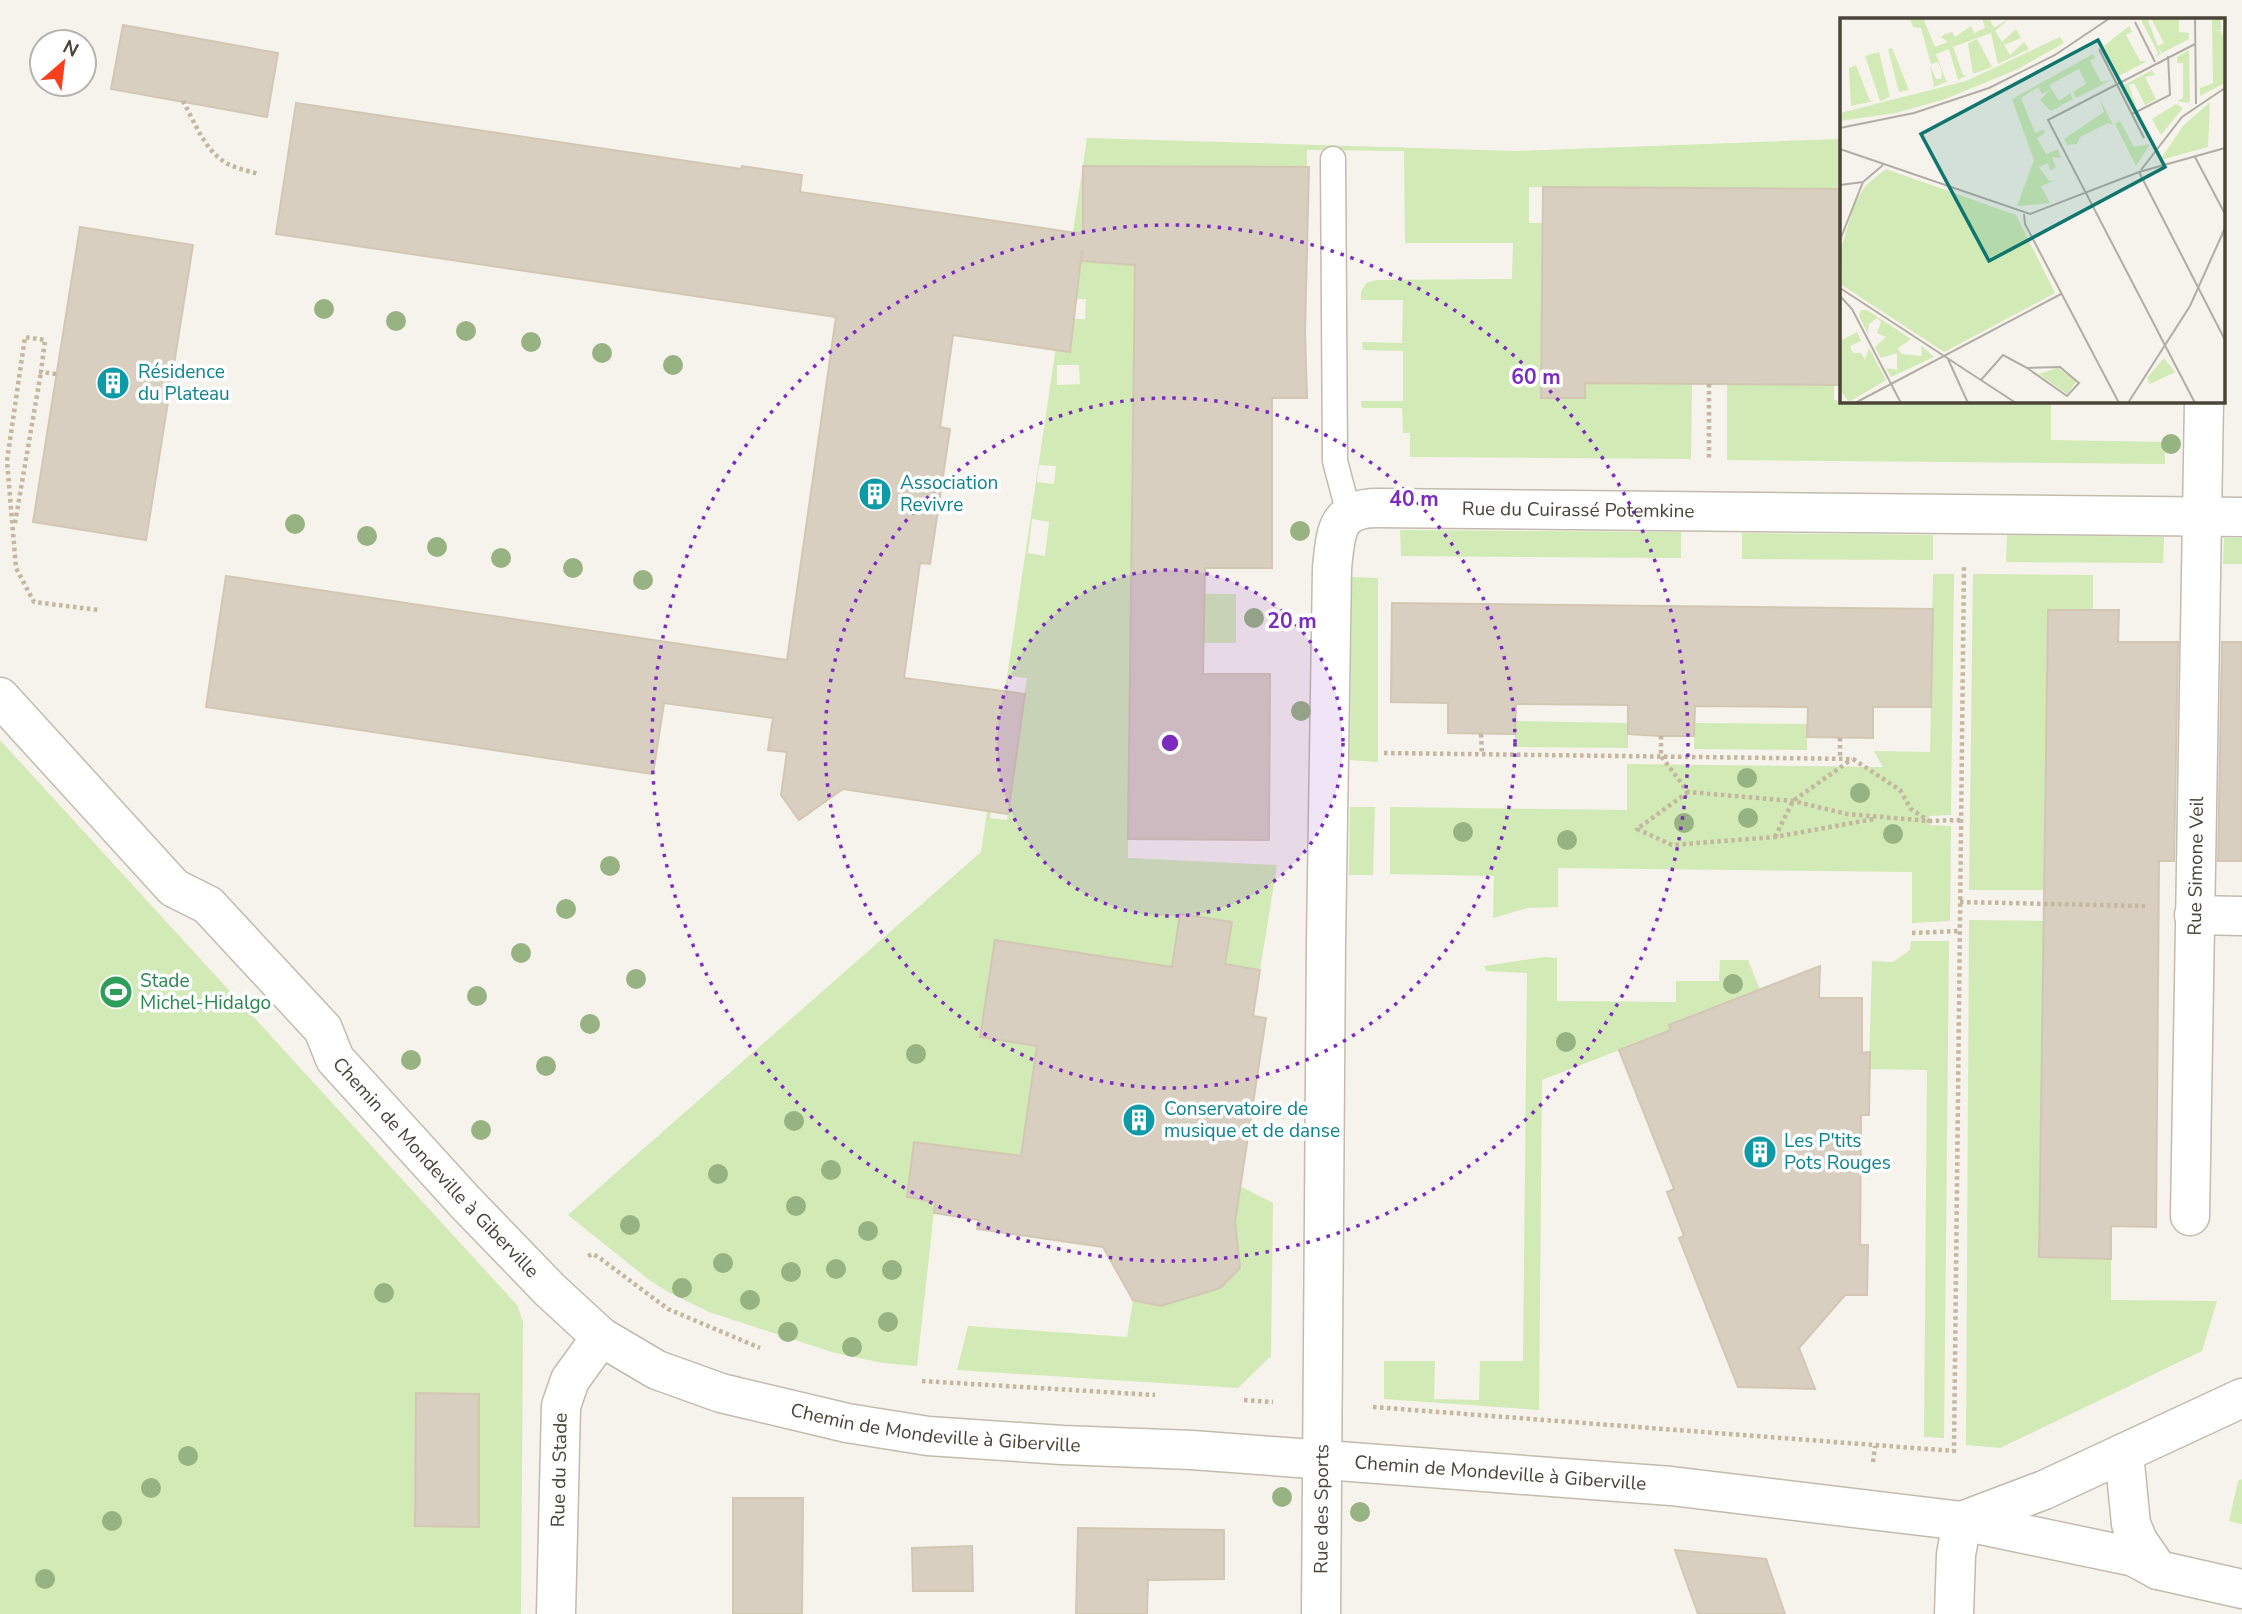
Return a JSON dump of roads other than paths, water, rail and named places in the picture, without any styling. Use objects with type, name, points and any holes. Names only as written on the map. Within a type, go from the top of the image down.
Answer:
[{"type":"street","name":"Rue Simone Veil","points":[[2190,1216],[2204,402]]},
{"type":"street","name":"Rue du Cuirassé Potemkine","points":[[1349,514],[1366,508],[1378,508],[2242,517]]},
{"type":"street","name":"Rue des Sports","points":[[1321,1614],[1321,1405],[1332,568],[1338,527],[1349,514]]},
{"type":"street","name":"Chemin de Mondeville à Giberville","points":[[0,697],[174,888],[208,905],[323,1030],[335,1059],[550,1290],[601,1337],[657,1370],[721,1394],[847,1423],[942,1437],[1192,1450],[1671,1486],[1962,1521],[2134,1558],[2158,1570],[2242,1589]]},
{"type":"street","points":[[2194,915],[2242,916]]},
{"type":"street","name":"Rue du Stade","points":[[556,1614],[561,1406],[570,1380],[601,1337]]},
{"type":"street","points":[[1954,1614],[1956,1555],[1962,1521],[2044,1490],[2242,1398]]},
{"type":"street","points":[[2124,1453],[2131,1524],[2138,1541],[2158,1570]]},
{"type":"lane","points":[[1334,159],[1335,461],[1349,514]]},
{"type":"place","name":"Résidence du Plateau","points":[[113,383]]},
{"type":"place","name":"Association Revivre","points":[[875,494]]},
{"type":"place","name":"Stade Michel-Hidalgo","points":[[116,992]]},
{"type":"place","name":"Conservatoire de musique et de danse","points":[[1139,1120]]},
{"type":"place","name":"Les P'tits Pots Rouges","points":[[1760,1152]]}]
